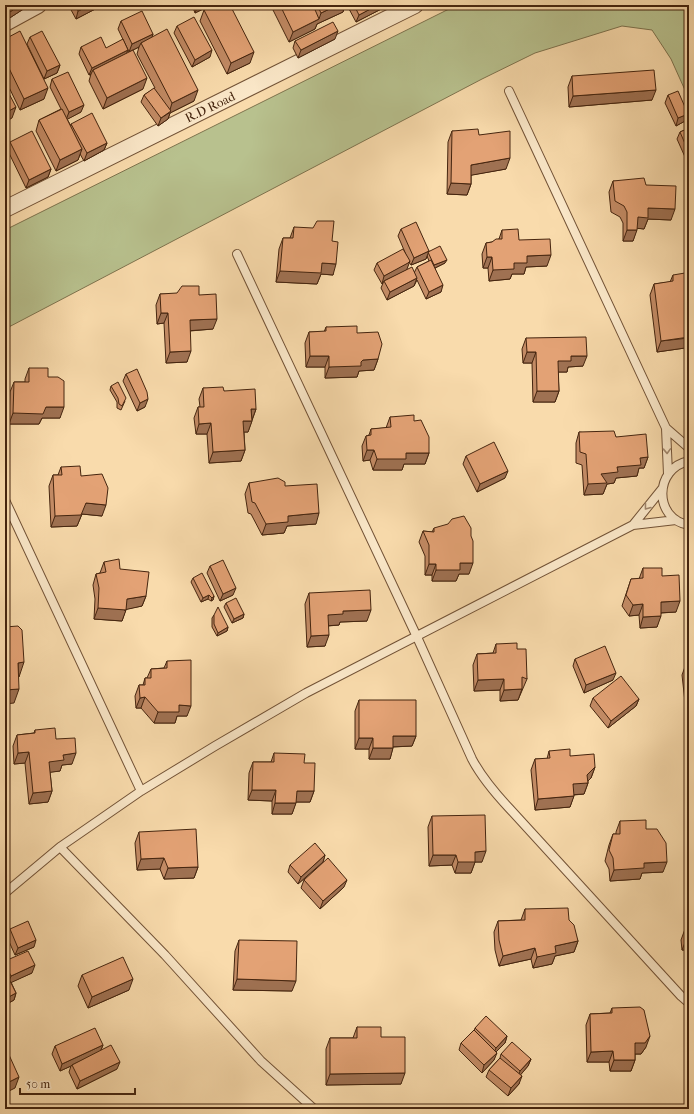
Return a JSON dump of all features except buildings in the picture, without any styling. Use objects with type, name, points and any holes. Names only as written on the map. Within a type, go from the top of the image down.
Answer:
[{"type":"street","points":[[5,23],[38,5]]},
{"type":"street","name":"R.D Road","points":[[5,209],[415,5]]},
{"type":"lane","points":[[509,91],[666,428],[668,474]]},
{"type":"lane","points":[[237,254],[417,637],[472,759],[487,783],[689,1003]]},
{"type":"lane","points":[[666,428],[689,448]]},
{"type":"lane","points":[[689,461],[675,466],[668,474],[661,496],[668,513],[676,520],[689,525]]},
{"type":"lane","points":[[633,525],[662,489]]},
{"type":"lane","points":[[5,500],[141,791]]},
{"type":"lane","points":[[5,893],[60,846],[141,791],[214,746],[306,693],[633,525],[676,520]]},
{"type":"lane","points":[[60,846],[165,956],[261,1062],[314,1109]]},
{"type":"green space","points":[[457,5],[689,5],[689,99],[671,59],[652,30],[622,26],[535,53],[482,79],[5,329],[5,230]]}]
